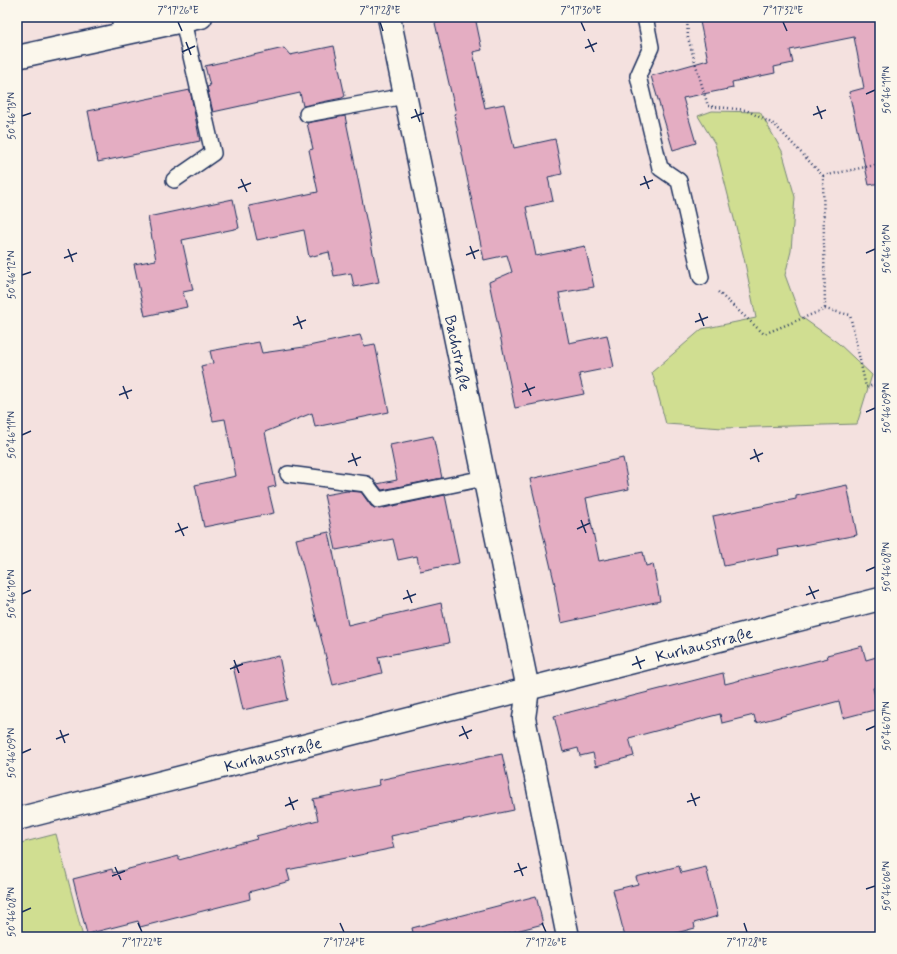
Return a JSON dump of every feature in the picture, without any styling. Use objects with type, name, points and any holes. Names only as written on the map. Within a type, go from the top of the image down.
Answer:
[{"type":"street","name":"Bachstraße","points":[[389,17],[528,689]]},
{"type":"street","points":[[17,57],[120,26],[192,19]]},
{"type":"street","name":"Kurhausstraße","points":[[17,819],[880,599]]},
{"type":"street","points":[[528,689],[524,718],[568,937]]},
{"type":"lane","points":[[645,17],[651,47],[638,76],[660,168],[679,181],[701,277]]},
{"type":"lane","points":[[174,180],[213,153],[192,19]]},
{"type":"lane","points":[[307,114],[405,96]]},
{"type":"lane","points":[[288,474],[366,484],[378,500],[484,478]]},
{"type":"path","points":[[687,17],[688,38],[708,106],[746,110],[775,125],[823,176],[825,309]]},
{"type":"path","points":[[823,176],[880,164]]},
{"type":"path","points":[[701,277],[764,334],[825,309],[850,315],[866,387],[880,384]]},
{"type":"green space","points":[[712,111],[760,112],[782,151],[795,197],[791,251],[785,275],[800,316],[838,343],[872,375],[857,424],[723,428],[666,424],[652,372],[702,329],[756,318],[744,258],[715,144],[698,116]]},
{"type":"green space","points":[[56,834],[83,937],[17,937],[17,844]]},
{"type":"building","points":[[464,17],[475,17],[482,50],[473,52],[485,108],[504,104],[514,148],[555,139],[562,174],[548,177],[553,201],[526,207],[536,256],[585,246],[594,287],[559,293],[569,343],[607,335],[614,367],[579,374],[584,394],[515,408],[489,282],[512,272],[507,255],[484,260],[454,114],[456,114],[435,23]]},
{"type":"building","points":[[699,17],[880,17],[880,183],[869,185],[849,92],[864,88],[854,37],[790,50],[793,63],[774,67],[775,73],[732,82],[733,88],[683,98],[696,143],[673,150],[651,76],[708,60]]},
{"type":"building","points":[[334,46],[345,96],[342,98],[303,106],[300,93],[213,112],[207,87],[210,86],[205,66],[284,48],[290,55]]},
{"type":"building","points":[[190,90],[200,141],[98,162],[88,111]]},
{"type":"building","points":[[345,116],[379,282],[354,287],[351,273],[334,276],[329,252],[309,257],[304,230],[257,240],[249,206],[318,192],[309,150],[313,149],[307,123]]},
{"type":"building","points":[[233,199],[239,228],[182,240],[193,290],[183,292],[187,307],[145,316],[134,264],[156,260],[148,217]]},
{"type":"building","points":[[360,335],[364,346],[375,344],[389,412],[315,427],[312,413],[265,432],[276,486],[268,488],[274,513],[204,527],[195,485],[236,476],[225,419],[213,421],[201,366],[213,363],[210,351],[259,342],[262,353],[304,347]]},
{"type":"building","points":[[433,436],[442,478],[382,490],[377,484],[397,480],[390,445]]},
{"type":"building","points":[[623,458],[629,489],[586,498],[599,561],[643,552],[646,566],[653,564],[660,601],[561,623],[555,585],[530,479]]},
{"type":"building","points":[[847,485],[857,535],[778,550],[779,555],[724,566],[713,516],[796,499],[796,496]]},
{"type":"building","points":[[347,491],[361,492],[371,506],[379,509],[445,495],[459,563],[420,571],[417,556],[398,560],[393,539],[336,550],[324,495]]},
{"type":"building","points":[[329,532],[348,625],[441,603],[449,643],[378,657],[382,673],[333,685],[296,539]]},
{"type":"building","points":[[862,646],[866,660],[880,656],[880,686],[873,688],[878,709],[843,718],[839,701],[756,723],[754,715],[722,723],[720,714],[629,738],[634,756],[596,766],[593,753],[580,756],[578,748],[563,752],[554,716],[723,673],[725,684],[828,658],[827,655]]},
{"type":"building","points":[[279,656],[288,700],[243,710],[233,666]]},
{"type":"building","points":[[502,754],[514,810],[391,836],[394,848],[287,870],[290,881],[249,892],[250,899],[140,927],[138,921],[87,934],[73,879],[112,869],[113,873],[179,856],[179,860],[257,839],[256,836],[318,820],[313,799],[380,785],[379,780]]},
{"type":"building","points":[[679,866],[681,873],[706,867],[718,916],[694,923],[695,928],[661,937],[625,937],[613,890],[638,884],[636,877]]},
{"type":"building","points":[[536,896],[543,924],[493,937],[414,937],[412,928]]}]
